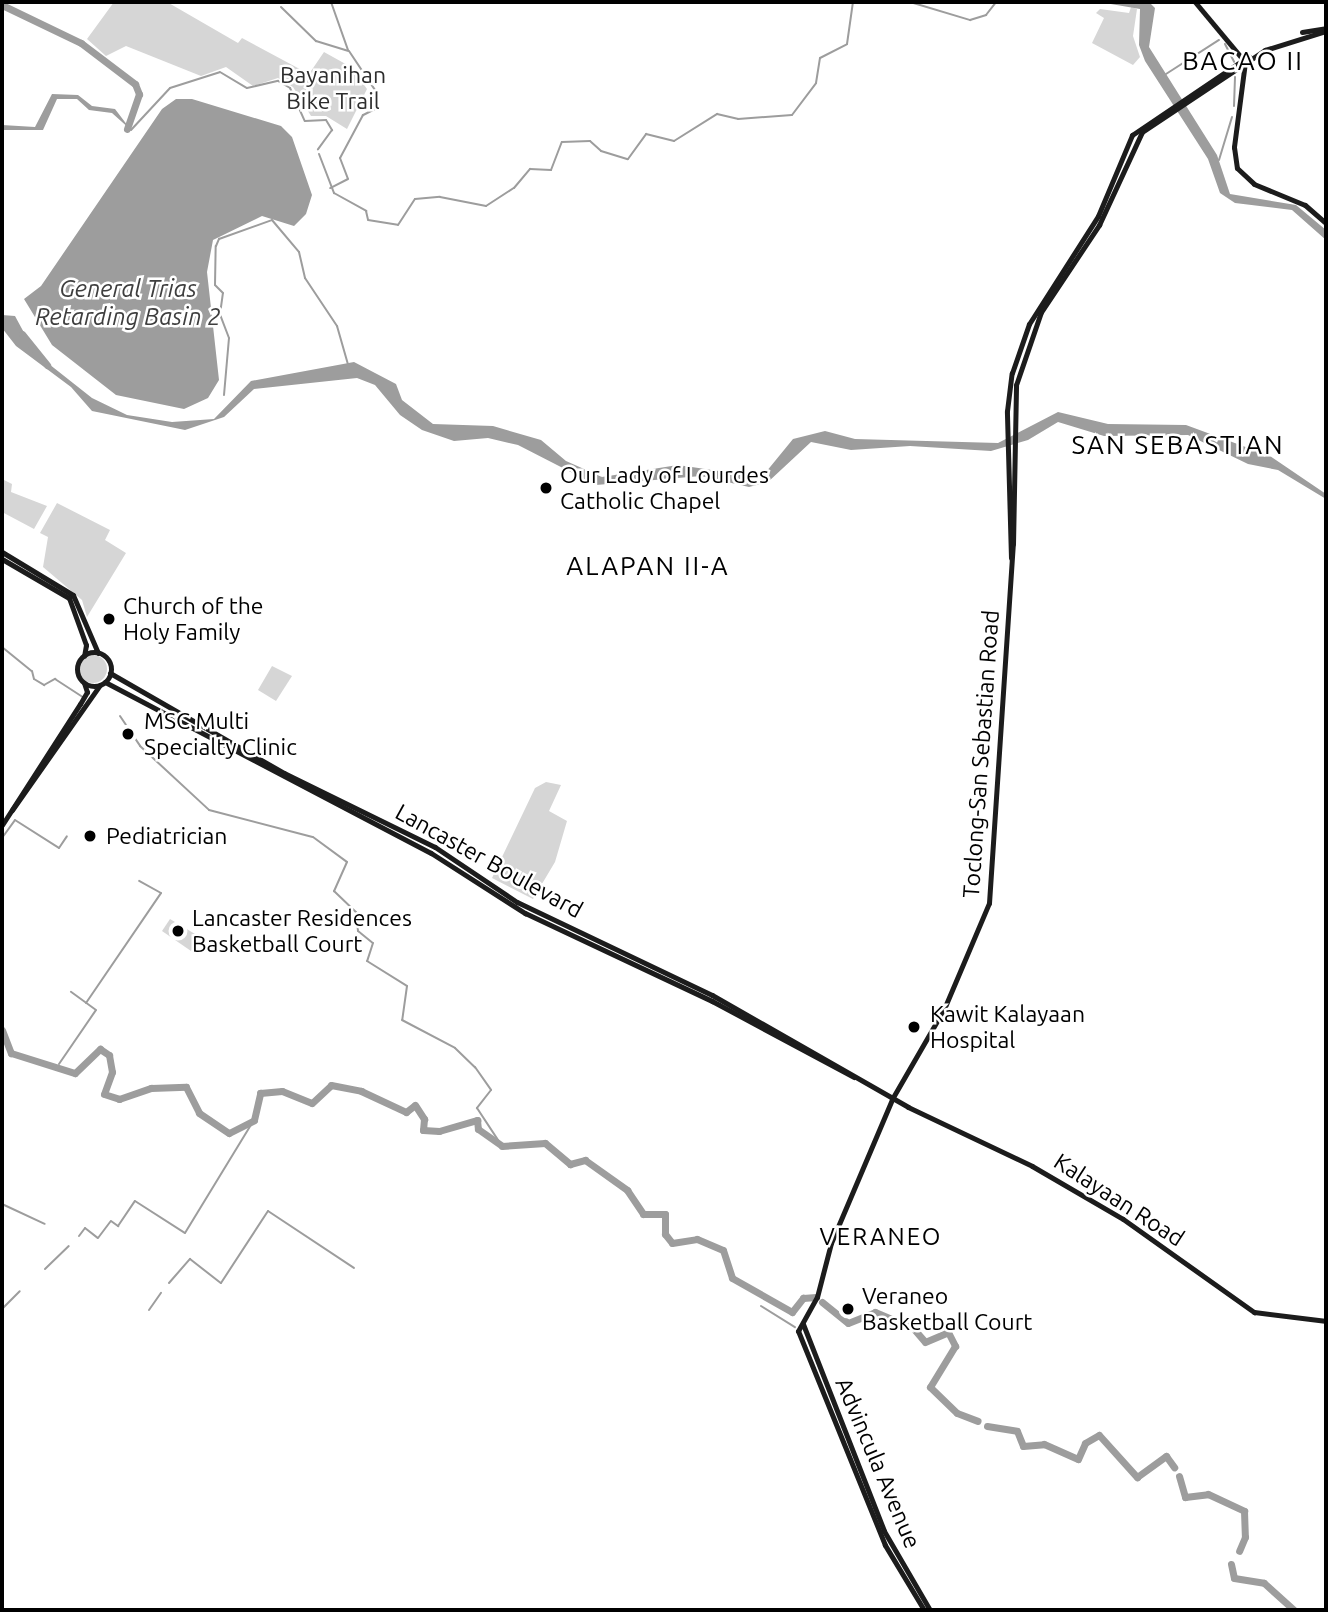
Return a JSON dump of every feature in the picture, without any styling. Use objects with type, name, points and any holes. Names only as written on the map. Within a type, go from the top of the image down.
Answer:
[{"type":"main road","points":[[1195,2],[1244,61],[1234,147],[1237,168],[1254,184],[1301,203],[1326,223]]},
{"type":"main road","name":"Toclong-San Sebastian Road","points":[[798,1331],[892,1099],[944,1009],[989,903],[1011,558],[1010,430],[1016,385],[1041,312],[1099,225],[1136,140],[1167,111],[1244,61],[1272,45],[1326,29]]},
{"type":"main road","points":[[2,552],[73,595],[98,653],[108,661],[110,673],[9,812]]},
{"type":"main road","points":[[2,559],[69,598],[86,645],[84,656],[77,667],[86,695],[2,825]]},
{"type":"main road","points":[[84,656],[98,653]]},
{"type":"main road","name":"Lancaster Boulevard","points":[[110,673],[284,773],[398,833],[525,913],[628,958],[892,1099]]},
{"type":"main road","points":[[84,683],[102,683]]},
{"type":"main road","name":"Lancaster Boulevard","points":[[102,683],[398,833]]},
{"type":"main road","name":"Kalayaan Road","points":[[892,1099],[1018,1158],[1123,1219],[1254,1312],[1326,1321]]},
{"type":"main road","name":"Advincula Avenue","points":[[803,1324],[885,1545],[924,1610]]},
{"type":"main road","name":"Advincula Avenue","points":[[798,1331],[889,1541],[930,1610]]},
{"type":"green space","name":"Bayanihan Bike Trail","points":[[114,2],[167,2],[238,43],[242,38],[309,74],[324,52],[351,67],[367,89],[347,129],[326,116],[311,116],[293,87],[278,78],[253,86],[226,67],[201,76],[126,46],[106,56],[87,39]]},
{"type":"green space","points":[[1131,7],[1137,9],[1133,36],[1140,57],[1133,65],[1092,43],[1104,18],[1096,13],[1100,9],[1129,13]]},
{"type":"green space","points":[[4,480],[12,484],[11,492],[47,506],[34,529],[2,512]]},
{"type":"green space","points":[[57,503],[110,530],[105,540],[126,553],[87,617],[82,600],[43,567],[48,537],[40,533]]},
{"type":"green space","points":[[93,655],[103,659],[107,669],[103,679],[93,683],[83,679],[79,669],[83,659]]},
{"type":"green space","points":[[272,666],[292,676],[276,701],[258,690]]},
{"type":"green space","points":[[546,782],[561,785],[549,811],[567,821],[555,862],[533,899],[492,878],[535,788]]},
{"type":"green space","points":[[170,919],[200,937],[191,951],[162,931]]},
{"type":"water","points":[[1099,2],[1149,2],[1155,8],[1149,47],[1217,155],[1230,194],[1296,205],[1326,230],[1326,240],[1292,210],[1235,203],[1220,193],[1208,159],[1145,61],[1139,45],[1140,9]]},
{"type":"water","points":[[52,94],[78,95],[92,106],[115,109],[131,130],[112,113],[89,110],[77,99],[57,99],[43,130],[2,130],[2,125],[35,127]]},
{"type":"water","name":"General Trias Retarding Basin 2","points":[[176,99],[192,99],[281,126],[292,137],[312,195],[306,214],[294,226],[262,216],[213,240],[207,272],[219,380],[208,398],[184,409],[116,395],[52,345],[24,299],[41,286],[162,109]]},
{"type":"water","points":[[2,315],[15,316],[35,353],[92,398],[127,415],[172,422],[214,419],[251,381],[354,362],[396,384],[402,400],[433,424],[493,426],[541,440],[566,461],[602,477],[678,465],[753,476],[766,472],[793,439],[825,431],[855,439],[998,443],[1058,412],[1108,424],[1186,425],[1270,456],[1326,494],[1326,499],[1278,470],[1248,464],[1188,435],[1104,436],[1058,422],[1028,440],[991,451],[910,446],[851,450],[811,442],[768,482],[749,487],[701,476],[596,485],[518,445],[488,438],[454,441],[422,430],[400,415],[375,385],[357,378],[254,389],[224,417],[185,430],[92,411],[71,387],[16,346],[2,328]]},
{"type":"waterway","points":[[331,2],[348,50]]},
{"type":"waterway","points":[[319,154],[334,193],[366,211],[368,220],[398,225],[415,199],[440,197],[486,206],[514,188],[530,169],[551,170],[562,142],[590,141],[601,151],[628,159],[646,134],[674,141],[717,114],[738,119],[792,115],[816,83],[820,58],[847,44],[853,2]]},
{"type":"waterway","points":[[910,2],[970,20],[986,15],[996,2]]},
{"type":"waterway","points":[[2,5],[81,43],[135,84],[139,94],[127,129]]},
{"type":"waterway","points":[[281,7],[316,41],[349,51],[377,93],[377,108],[363,115],[340,158],[348,179],[330,188]]},
{"type":"waterway","points":[[1166,74],[1219,40]]},
{"type":"waterway","points":[[1225,44],[1234,62]]},
{"type":"waterway","points":[[131,130],[170,88],[220,72],[247,88],[278,81],[290,88],[305,121],[326,120],[332,130],[318,149]]},
{"type":"waterway","points":[[1234,106],[1235,77]]},
{"type":"waterway","points":[[1219,160],[1232,117]]},
{"type":"waterway","points":[[224,395],[229,338],[220,314],[223,293],[215,285],[216,246],[219,239],[272,220],[299,252],[305,278],[337,326],[348,364]]},
{"type":"waterway","points":[[22,334],[47,365]]},
{"type":"waterway","points":[[2,647],[32,671],[34,679],[44,685],[55,679],[83,697]]},
{"type":"waterway","points":[[120,716],[140,746],[209,810],[313,837],[347,862],[334,891],[356,912],[358,931],[373,943],[367,961],[407,986],[402,1020],[455,1048],[475,1067],[491,1090],[477,1108],[502,1146]]},
{"type":"waterway","points":[[2,838],[15,820],[59,848],[67,836]]},
{"type":"waterway","points":[[86,1003],[161,893],[139,881]]},
{"type":"waterway","points":[[59,1064],[96,1010],[71,992]]},
{"type":"waterway","points":[[2,1030],[11,1053],[75,1073],[100,1049],[109,1055],[112,1072],[104,1094],[119,1099],[151,1088],[186,1087],[199,1113],[229,1133],[254,1120],[260,1093],[282,1091],[312,1103],[331,1085],[361,1091],[406,1112],[415,1105],[424,1119],[423,1130],[439,1131],[477,1120],[478,1129],[502,1146],[545,1143],[570,1164],[585,1160],[627,1190],[643,1214],[665,1214],[665,1234],[672,1243],[697,1239],[723,1250],[732,1278],[792,1312],[803,1298],[816,1297]]},
{"type":"waterway","points":[[79,1236],[85,1228],[98,1238],[111,1221],[118,1226],[135,1201],[185,1233],[254,1120]]},
{"type":"waterway","points":[[2,1204],[45,1224]]},
{"type":"waterway","points":[[169,1283],[190,1259],[221,1283],[268,1211],[354,1268]]},
{"type":"waterway","points":[[45,1269],[69,1246]]},
{"type":"waterway","points":[[2,1309],[20,1291]]},
{"type":"waterway","points":[[149,1310],[161,1293]]},
{"type":"waterway","points":[[822,1302],[848,1323],[875,1312],[913,1328],[925,1342],[948,1332],[955,1346],[930,1387],[957,1413],[978,1421]]},
{"type":"waterway","points":[[761,1306],[795,1327]]},
{"type":"waterway","points":[[987,1426],[1017,1431],[1023,1446],[1044,1444],[1078,1459],[1085,1443],[1099,1435],[1137,1477],[1166,1456],[1174,1467]]},
{"type":"waterway","points":[[1179,1476],[1185,1497],[1208,1494],[1244,1511],[1245,1537],[1239,1551]]},
{"type":"waterway","points":[[1231,1564],[1234,1578],[1264,1583],[1294,1610]]},
{"type":"place","name":"Our Lady of Lourdes Catholic Chapel","points":[[546,488]]},
{"type":"place","name":"Church of the Holy Family","points":[[109,619]]},
{"type":"place","name":"MSC Multi Specialty Clinic","points":[[128,734]]},
{"type":"place","name":"Pediatrician","points":[[90,836]]},
{"type":"place","name":"Lancaster Residences Basketball Court","points":[[178,931]]},
{"type":"place","name":"Kawit Kalayaan Hospital","points":[[914,1027]]},
{"type":"place","name":"Veraneo Basketball Court","points":[[848,1309]]},
{"type":"district","name":"BACAO II","points":[[1243,61]]},
{"type":"district","name":"SAN SEBASTIAN","points":[[1178,445]]},
{"type":"district","name":"ALAPAN II-A","points":[[648,566]]},
{"type":"district","name":"VERANEO","points":[[881,1237]]}]
